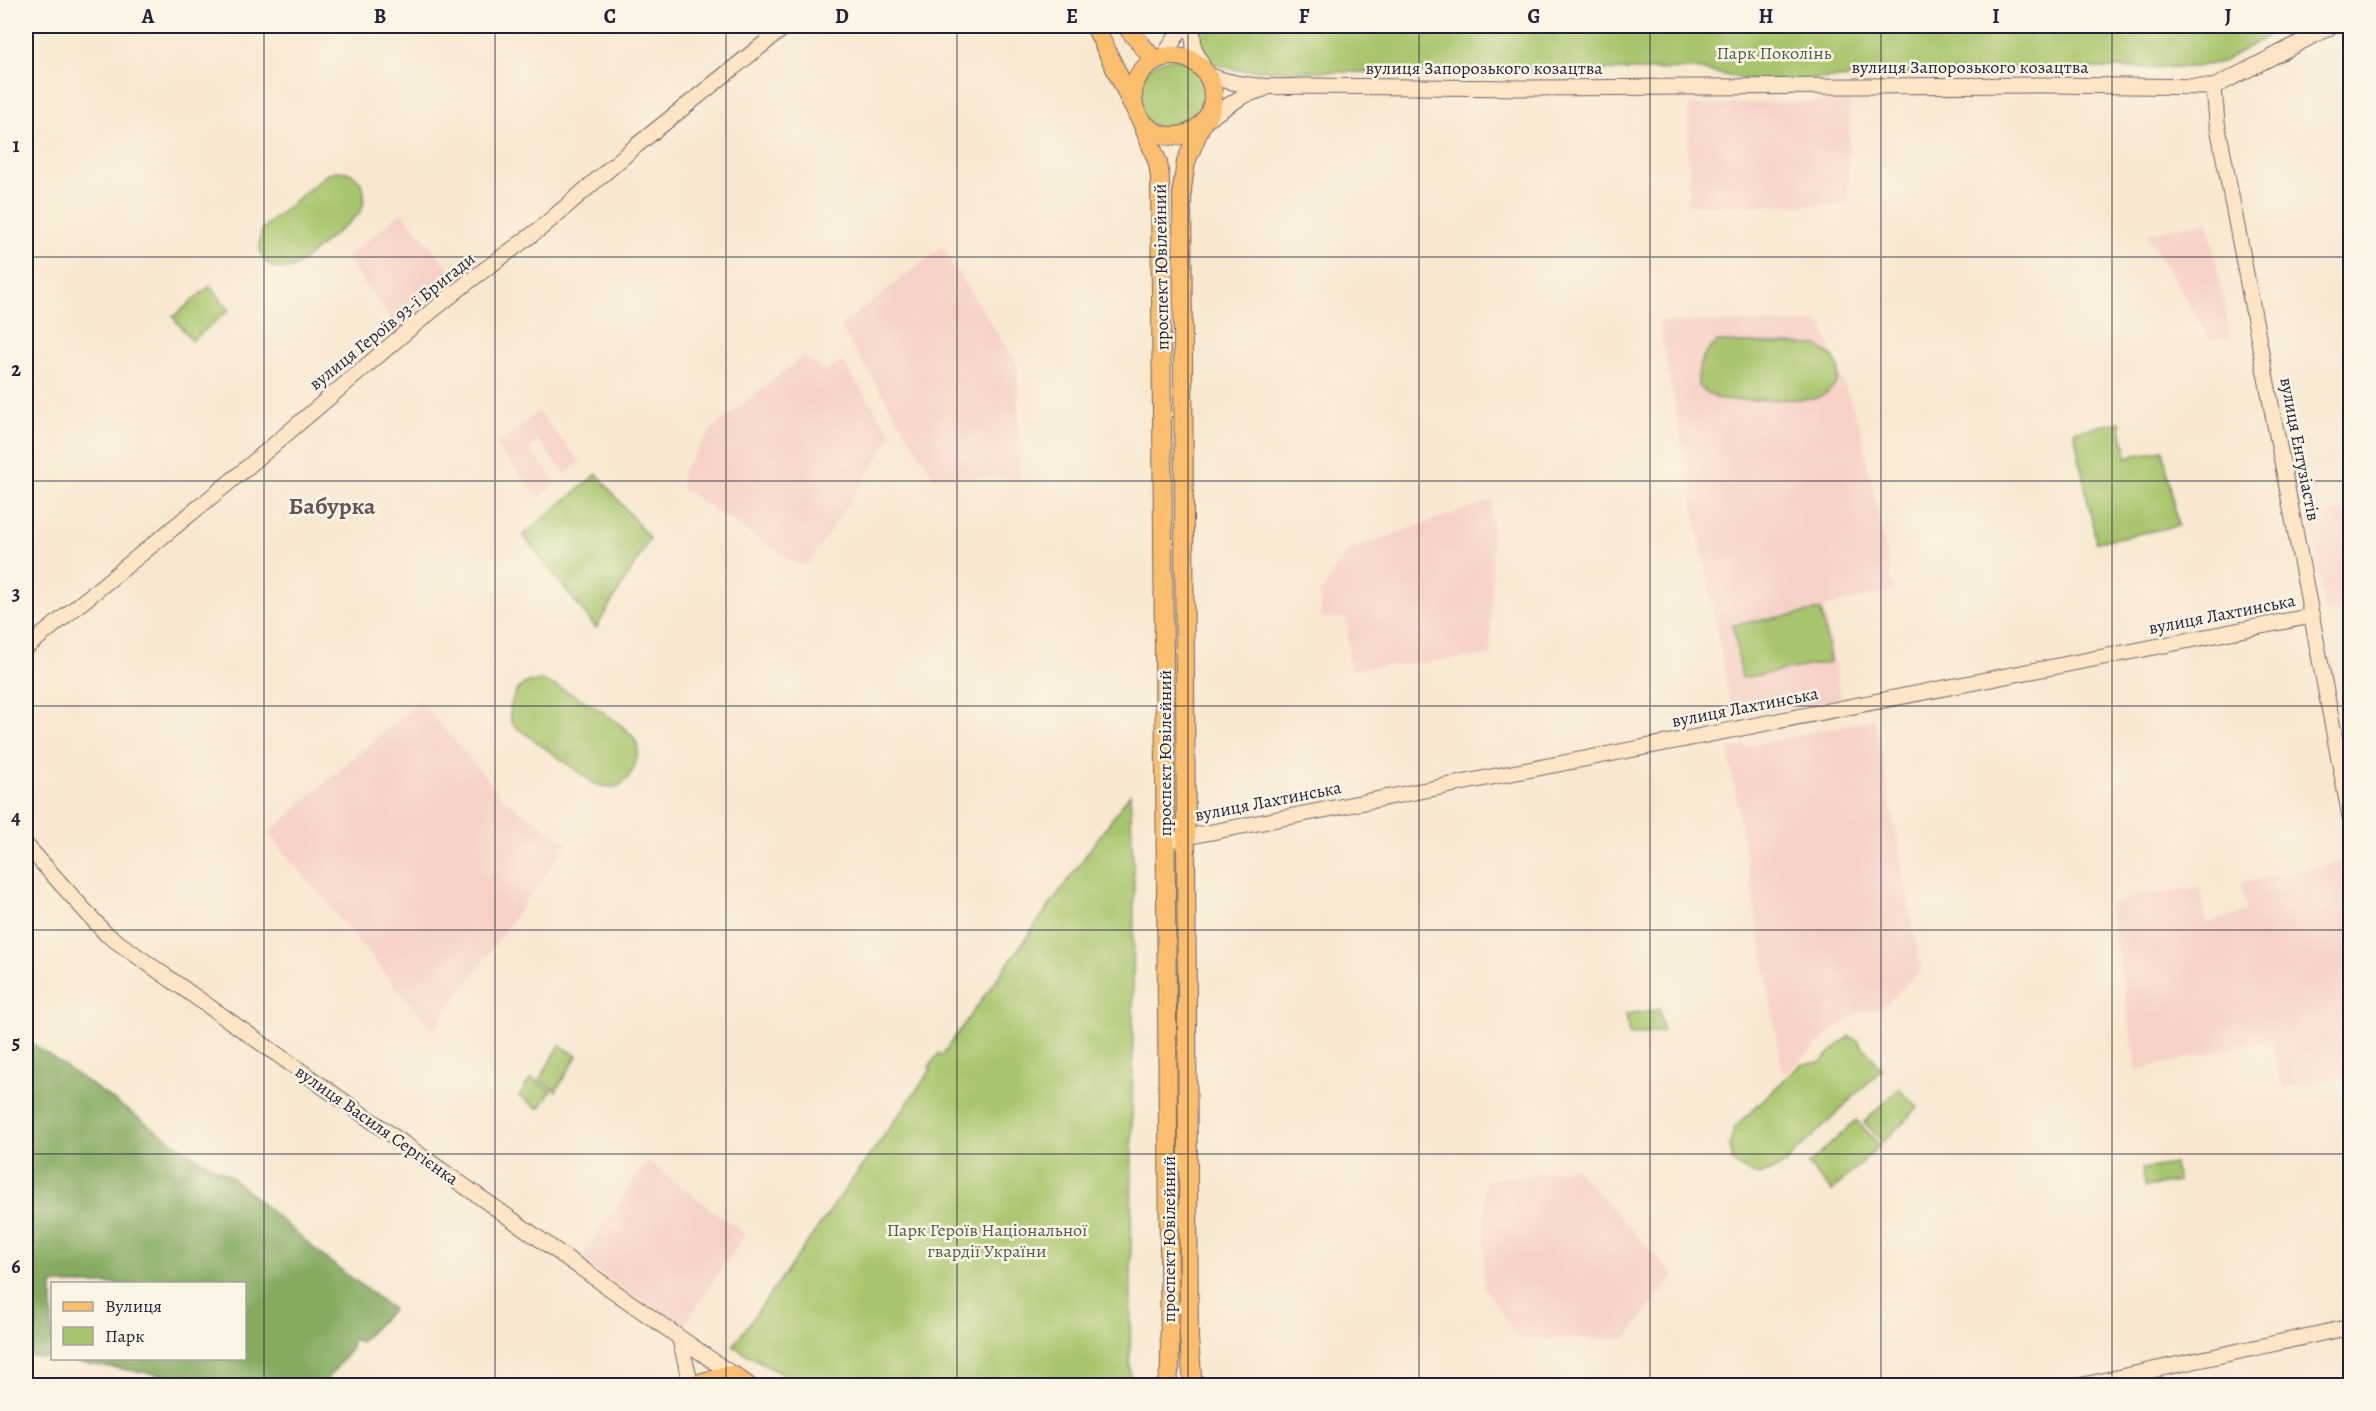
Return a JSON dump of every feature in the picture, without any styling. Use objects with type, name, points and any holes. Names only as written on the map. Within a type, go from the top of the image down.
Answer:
[{"type":"main road","name":"проспект Ювілейний","points":[[1095,26],[1138,115],[1158,163],[1160,178],[1170,1368],[1166,1386]]},
{"type":"main road","points":[[1126,26],[1158,58]]},
{"type":"main road","points":[[1178,56],[1193,61],[1207,73],[1214,90],[1213,106],[1204,123],[1184,135],[1164,136],[1152,131],[1138,115],[1132,94],[1136,81],[1143,69],[1158,58],[1178,56]]},
{"type":"main road","name":"проспект Ювілейний","points":[[1193,1386],[1189,1339],[1182,189],[1186,162],[1204,123]]},
{"type":"main road","points":[[690,1385],[740,1380]]},
{"type":"street","name":"вулиця Героїв 93-ї Бригади","points":[[26,648],[243,471],[406,332],[548,222],[637,146],[786,26]]},
{"type":"street","points":[[1158,58],[1184,26]]},
{"type":"street","points":[[1192,26],[1194,48],[1207,73]]},
{"type":"street","name":"вулиця Запорозького козацтва","points":[[1207,73],[1227,82],[1268,88],[1303,86],[1685,88],[2035,85],[2214,87],[2332,26]]},
{"type":"street","name":"вулиця Ентузіастів","points":[[2214,87],[2217,122],[2350,817]]},
{"type":"street","name":"вулиця Запорозького козацтва","points":[[1204,123],[1243,96],[1268,88]]},
{"type":"street","name":"вулиця Лахтинська","points":[[1166,841],[2312,616]]},
{"type":"street","name":"вулиця Василя Сергієнка","points":[[26,845],[106,934],[680,1340],[740,1380]]},
{"type":"street","points":[[2079,1386],[2350,1328]]},
{"type":"street","points":[[680,1340],[690,1385]]},
{"type":"shaded area","points":[[1850,101],[1848,205],[1688,205],[1689,105]]},
{"type":"shaded area","points":[[402,212],[458,279],[398,328],[345,258]]},
{"type":"shaded area","points":[[2208,222],[2231,337],[2210,339],[2146,233]]},
{"type":"shaded area","points":[[942,247],[1017,364],[1020,479],[934,477],[840,326]]},
{"type":"shaded area","points":[[1659,322],[1821,322],[1860,427],[1894,591],[1824,607],[1841,698],[1733,718]]},
{"type":"shaded area","points":[[804,355],[825,372],[842,362],[893,435],[808,565],[800,566],[681,488],[681,473],[712,429]]},
{"type":"shaded area","points":[[538,411],[580,462],[566,475],[538,441],[529,448],[557,483],[539,498],[496,446]]},
{"type":"shaded area","points":[[1492,500],[1491,655],[1350,670],[1347,619],[1321,617],[1320,593],[1348,550]]},
{"type":"shaded area","points":[[2350,509],[2350,610],[2326,614],[2308,517]]},
{"type":"shaded area","points":[[420,700],[504,799],[568,843],[433,1031],[268,833]]},
{"type":"shaded area","points":[[1875,719],[1921,970],[1883,1007],[1855,1014],[1783,1076],[1728,750]]},
{"type":"shaded area","points":[[2344,861],[2350,895],[2350,1076],[2283,1088],[2270,1039],[2137,1070],[2109,904],[2141,895],[2200,888],[2207,923],[2246,912],[2241,883]]},
{"type":"shaded area","points":[[647,1161],[745,1234],[681,1330],[580,1259]]},
{"type":"shaded area","points":[[1575,1168],[1674,1276],[1626,1339],[1519,1339],[1484,1287],[1485,1181]]},
{"type":"green space","name":"Парк Поколінь","points":[[1197,26],[2272,26],[2275,32],[2222,62],[2194,67],[2003,69],[1759,82],[1696,69],[1412,73],[1238,70],[1213,64],[1201,52]]},
{"type":"green space","points":[[1180,59],[1199,69],[1207,81],[1209,95],[1207,109],[1199,121],[1187,129],[1166,131],[1147,121],[1139,109],[1137,88],[1147,69],[1159,61]]},
{"type":"green space","points":[[335,171],[351,174],[361,184],[364,198],[359,214],[295,267],[277,269],[270,266],[261,254],[260,237],[263,228],[326,175]]},
{"type":"green space","points":[[210,286],[229,310],[192,341],[173,317]]},
{"type":"green space","points":[[1718,342],[1816,345],[1833,357],[1839,369],[1837,383],[1827,393],[1814,399],[1724,400],[1716,398],[1698,386],[1698,379],[1704,356]]},
{"type":"green space","points":[[2120,422],[2127,457],[2163,450],[2178,526],[2096,542],[2074,431]]},
{"type":"green space","points":[[597,474],[650,539],[596,628],[523,535]]},
{"type":"green space","points":[[1821,610],[1830,662],[1742,678],[1733,625]]},
{"type":"green space","points":[[541,680],[564,690],[604,713],[634,738],[638,750],[637,757],[632,772],[623,783],[612,787],[595,784],[512,724],[510,713],[517,691],[526,683]]},
{"type":"green space","name":"Парк Героїв Національної гвардії України","points":[[1130,794],[1134,885],[1130,1385],[800,1385],[733,1346],[931,1070],[929,1067],[939,1053],[942,1055]]},
{"type":"green space","points":[[1179,868],[1181,1367],[1178,1367],[1173,870]]},
{"type":"green space","points":[[1660,1009],[1663,1031],[1629,1036],[1626,1014]]},
{"type":"green space","points":[[1849,1036],[1858,1041],[1882,1069],[1778,1168],[1765,1174],[1758,1174],[1746,1171],[1732,1161],[1730,1144],[1734,1129],[1745,1117],[1800,1065],[1820,1062]]},
{"type":"green space","points":[[26,1039],[195,1157],[229,1175],[324,1257],[393,1309],[360,1342],[353,1339],[350,1351],[322,1385],[231,1385],[60,1360],[246,1360],[246,1282],[51,1282],[51,1359],[26,1355]]},
{"type":"green space","points":[[560,1045],[577,1056],[556,1091],[539,1080]]},
{"type":"green space","points":[[531,1078],[551,1091],[539,1109],[519,1096]]},
{"type":"green space","points":[[1899,1089],[1918,1108],[1883,1142],[1864,1122]]},
{"type":"green space","points":[[1856,1120],[1880,1145],[1832,1191],[1808,1165]]},
{"type":"green space","points":[[2174,1164],[2178,1182],[2145,1187],[2142,1169]]},
{"type":"district","name":"Бабурка","points":[[332,506]]}]
